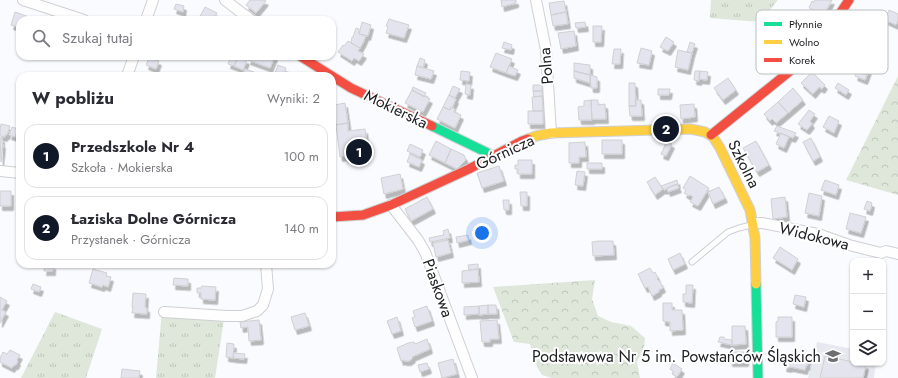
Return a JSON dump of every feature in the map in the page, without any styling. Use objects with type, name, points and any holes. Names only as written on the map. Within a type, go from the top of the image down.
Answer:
[{"type":"street","points":[[23,0],[72,16]]},
{"type":"street","points":[[147,16],[153,0]]},
{"type":"street","points":[[226,0],[246,16]]},
{"type":"street","name":"Polna","points":[[536,0],[546,50],[551,133]]},
{"type":"street","name":"Szkolna","points":[[842,10],[849,0]]},
{"type":"street","points":[[128,72],[133,60]]},
{"type":"street","name":"Mokierska","points":[[306,60],[326,72]]},
{"type":"street","name":"Szkolna","points":[[758,378],[755,246],[753,224],[750,210],[745,199],[720,148],[711,135],[787,74]]},
{"type":"street","name":"Mokierska","points":[[336,79],[351,88],[494,156]]},
{"type":"street","name":"Górnicza","points":[[336,217],[363,215],[391,205],[469,169],[522,141],[536,136],[551,133],[691,129],[699,130],[711,135]]},
{"type":"street","points":[[0,171],[16,173]]},
{"type":"street","name":"Piaskowa","points":[[391,205],[418,240],[425,252],[472,378]]},
{"type":"street","name":"Widokowa","points":[[753,224],[762,223],[818,234],[881,253],[886,251],[898,254]]},
{"type":"street","points":[[164,312],[242,316],[257,311],[263,305],[268,289],[266,268]]},
{"type":"lane","points":[[692,262],[728,232],[753,224]]},
{"type":"shaded area","name":"Podstawowa Nr 5 im. Powstańców Śląskich","points":[[817,342],[850,348],[850,366],[876,366],[874,378],[808,378]]},
{"type":"green space","points":[[711,0],[778,0],[770,10],[756,10],[756,22],[710,18]]},
{"type":"green space","points":[[898,76],[898,195],[846,180]]},
{"type":"green space","points":[[595,280],[592,299],[598,316],[611,322],[631,326],[645,338],[644,347],[637,362],[640,378],[552,378],[542,375],[537,367],[530,344],[514,342],[493,287]]},
{"type":"green space","points":[[162,310],[225,313],[215,378],[156,378]]},
{"type":"green space","points":[[55,312],[102,329],[86,378],[21,378]]},
{"type":"building","points":[[250,0],[266,1],[256,13],[246,5]]},
{"type":"building","points":[[501,0],[516,0],[516,3],[502,7]]},
{"type":"building","points":[[815,0],[832,0],[827,10],[813,10],[809,8],[812,1],[814,2]]},
{"type":"building","points":[[564,1],[566,12],[551,15],[549,3]]},
{"type":"building","points":[[176,4],[184,6],[183,12],[174,9]]},
{"type":"building","points":[[205,7],[217,13],[215,16],[200,16]]},
{"type":"building","points":[[889,10],[898,14],[898,21],[896,25],[888,21]]},
{"type":"building","points":[[15,12],[26,16],[16,16],[16,27],[11,25]]},
{"type":"building","points":[[566,12],[568,24],[553,26],[551,15]]},
{"type":"building","points":[[389,19],[409,25],[404,38],[386,33],[388,27],[386,26]]},
{"type":"building","points":[[362,22],[371,25],[368,36],[359,34]]},
{"type":"building","points":[[585,22],[586,27],[576,28],[575,23]]},
{"type":"building","points":[[593,26],[602,26],[601,42],[593,42]]},
{"type":"building","points":[[356,28],[359,29],[359,34],[366,36],[360,48],[351,43]]},
{"type":"building","points":[[574,31],[576,46],[561,49],[558,33]]},
{"type":"building","points":[[666,37],[674,42],[668,51],[660,47]]},
{"type":"building","points":[[348,41],[360,48],[358,51],[364,54],[359,61],[354,58],[352,61],[338,52]]},
{"type":"building","points":[[504,42],[512,45],[511,50],[502,48]]},
{"type":"building","points":[[690,42],[695,44],[692,53],[687,52]]},
{"type":"building","points":[[641,48],[652,51],[649,65],[637,63]]},
{"type":"building","points":[[614,49],[621,49],[620,64],[612,64]]},
{"type":"building","points":[[678,50],[692,53],[688,70],[675,67]]},
{"type":"building","points":[[496,53],[512,59],[506,73],[490,67]]},
{"type":"building","points":[[420,58],[425,60],[423,68],[417,66]]},
{"type":"building","points":[[148,60],[159,61],[156,69],[146,65]]},
{"type":"building","points":[[230,60],[237,60],[234,66],[228,64]]},
{"type":"building","points":[[237,60],[247,60],[243,70],[234,66]]},
{"type":"building","points":[[248,60],[273,60],[270,68]]},
{"type":"building","points":[[574,63],[590,65],[590,75],[574,71]]},
{"type":"building","points":[[278,65],[286,68],[284,72],[275,72]]},
{"type":"building","points":[[417,66],[434,71],[431,79],[415,75]]},
{"type":"building","points":[[509,66],[518,70],[515,76],[506,73]]},
{"type":"building","points":[[245,69],[254,72],[244,72]]},
{"type":"building","points":[[461,71],[470,72],[469,81],[460,80]]},
{"type":"building","points":[[574,71],[590,75],[590,83],[574,78]]},
{"type":"building","points":[[695,71],[700,71],[699,81],[694,80]]},
{"type":"building","points":[[700,71],[708,72],[707,80],[699,79]]},
{"type":"building","points":[[810,74],[814,74],[825,85],[822,89],[819,87],[813,94],[801,83]]},
{"type":"building","points":[[856,74],[867,75],[865,80],[855,76]]},
{"type":"building","points":[[590,75],[597,77],[597,88],[591,88]]},
{"type":"building","points":[[728,78],[736,90],[723,100],[714,88]]},
{"type":"building","points":[[629,83],[635,83],[636,106],[629,106]]},
{"type":"building","points":[[838,83],[849,90],[846,95],[835,88]]},
{"type":"building","points":[[466,84],[471,85],[470,95],[465,94]]},
{"type":"building","points":[[533,85],[542,85],[542,91],[533,91]]},
{"type":"building","points":[[453,86],[460,89],[455,98],[449,95]]},
{"type":"building","points":[[413,87],[426,93],[424,97],[412,90]]},
{"type":"building","points":[[793,88],[803,100],[788,113],[778,102]]},
{"type":"building","points":[[658,89],[670,89],[669,95],[658,95]]},
{"type":"building","points":[[412,90],[430,99],[423,112],[405,103]]},
{"type":"building","points":[[533,91],[542,91],[542,96],[534,97]]},
{"type":"building","points":[[449,95],[456,99],[450,110],[443,107]]},
{"type":"building","points":[[542,96],[543,111],[533,111],[532,97]]},
{"type":"building","points":[[591,100],[598,100],[598,105],[605,104],[606,119],[592,120]]},
{"type":"building","points":[[591,100],[592,120],[579,120],[578,107],[584,106],[584,101]]},
{"type":"building","points":[[635,100],[641,100],[642,116],[630,116],[629,106],[636,106]]},
{"type":"building","points":[[778,102],[788,113],[776,123],[772,119],[770,121],[764,114]]},
{"type":"building","points":[[345,103],[348,123],[336,125],[336,105]]},
{"type":"building","points":[[694,104],[695,117],[681,119],[680,105]]},
{"type":"building","points":[[443,107],[450,110],[451,107],[455,109],[454,112],[461,115],[455,128],[437,119]]},
{"type":"building","points":[[809,110],[815,114],[810,121],[812,124],[807,130],[798,124]]},
{"type":"building","points":[[528,111],[543,111],[543,124],[528,124]]},
{"type":"building","points":[[829,116],[839,121],[834,133],[823,127]]},
{"type":"building","points":[[348,123],[348,131],[365,129],[368,153],[357,155],[357,157],[340,157],[336,125]]},
{"type":"building","points":[[1,124],[10,126],[5,137],[0,136]]},
{"type":"building","points":[[777,126],[796,133],[793,138],[774,131]]},
{"type":"building","points":[[12,127],[16,128],[15,137],[9,135]]},
{"type":"building","points":[[781,133],[789,137],[784,148],[776,144]]},
{"type":"building","points":[[0,138],[2,138],[3,144],[1,162]]},
{"type":"building","points":[[811,138],[820,157],[813,161],[803,142]]},
{"type":"building","points":[[602,140],[622,140],[622,154],[602,154]]},
{"type":"building","points":[[436,141],[451,149],[445,163],[429,155]]},
{"type":"building","points":[[667,141],[672,144],[666,156],[661,154]]},
{"type":"building","points":[[756,141],[769,165],[757,172],[743,148]]},
{"type":"building","points":[[585,142],[586,157],[579,157],[579,163],[569,163],[569,143]]},
{"type":"building","points":[[410,144],[423,150],[420,157],[407,151]]},
{"type":"building","points":[[451,149],[464,155],[466,160],[457,169],[445,163]]},
{"type":"building","points":[[410,154],[422,160],[419,167],[407,162]]},
{"type":"building","points":[[518,160],[532,160],[532,174],[518,174],[518,169],[515,169],[515,165],[518,165]]},
{"type":"building","points":[[587,163],[602,163],[602,169],[587,169]]},
{"type":"building","points":[[499,166],[504,181],[482,188],[477,173]]},
{"type":"building","points":[[577,171],[585,172],[583,186],[575,185]]},
{"type":"building","points":[[400,174],[403,189],[384,194],[381,178]]},
{"type":"building","points":[[690,176],[709,188],[698,206],[690,202],[693,197],[684,193],[686,190],[683,188]]},
{"type":"building","points":[[655,177],[663,189],[655,195],[647,182]]},
{"type":"building","points":[[677,180],[678,184],[667,189],[664,190],[661,186]]},
{"type":"building","points":[[825,180],[839,185],[836,195],[821,190]]},
{"type":"building","points":[[677,184],[679,188],[668,192],[667,188]]},
{"type":"building","points":[[719,187],[725,198],[713,204],[708,192]]},
{"type":"building","points":[[0,191],[11,191],[11,206],[0,206]]},
{"type":"building","points":[[520,192],[527,192],[527,206],[521,206]]},
{"type":"building","points":[[809,193],[822,196],[819,216],[805,213]]},
{"type":"building","points":[[427,197],[433,209],[411,221],[405,209]]},
{"type":"building","points":[[785,197],[787,217],[773,219],[771,199]]},
{"type":"building","points":[[503,200],[509,200],[509,210],[504,210]]},
{"type":"building","points":[[867,201],[872,203],[870,211],[864,209]]},
{"type":"building","points":[[850,213],[866,217],[861,233],[846,229]]},
{"type":"building","points":[[448,229],[450,238],[430,242],[429,238],[444,235],[443,231]]},
{"type":"building","points":[[468,235],[469,240],[457,243],[456,237]]},
{"type":"building","points":[[448,240],[451,253],[436,257],[433,243]]},
{"type":"building","points":[[613,241],[614,255],[593,256],[592,242]]},
{"type":"building","points":[[780,247],[798,259],[792,270],[773,258]]},
{"type":"building","points":[[680,253],[685,264],[673,270],[668,259]]},
{"type":"building","points":[[478,264],[478,269],[469,270],[468,265]]},
{"type":"building","points":[[44,268],[53,268],[53,271],[44,271]]},
{"type":"building","points":[[650,268],[653,273],[655,272],[658,278],[657,279],[660,281],[663,288],[652,296],[648,287],[645,288],[638,274]]},
{"type":"building","points":[[93,269],[107,273],[106,276],[111,277],[108,287],[103,285],[102,287],[89,283]]},
{"type":"building","points":[[478,269],[479,282],[462,283],[462,271]]},
{"type":"building","points":[[174,278],[188,279],[188,286],[173,285]]},
{"type":"building","points":[[33,284],[41,287],[39,292],[31,289]]},
{"type":"building","points":[[686,285],[693,285],[692,303],[683,302],[683,294],[686,294]]},
{"type":"building","points":[[202,286],[216,287],[215,300],[201,299],[201,293],[197,293],[197,288],[201,288]]},
{"type":"building","points":[[133,293],[146,294],[145,307],[147,308],[147,314],[132,313]]},
{"type":"building","points":[[795,295],[806,297],[804,307],[793,304]]},
{"type":"building","points":[[0,297],[7,301],[2,310],[6,312],[0,323]]},
{"type":"building","points":[[663,303],[672,303],[672,310],[682,310],[683,330],[670,331],[670,322],[663,321]]},
{"type":"building","points":[[488,305],[496,305],[497,314],[488,314]]},
{"type":"building","points":[[488,305],[488,314],[479,315],[479,306]]},
{"type":"building","points":[[427,306],[432,321],[415,327],[412,318],[415,317],[413,311]]},
{"type":"building","points":[[479,306],[479,314],[464,315],[464,307]]},
{"type":"building","points":[[305,313],[309,326],[295,330],[291,317]]},
{"type":"building","points":[[397,317],[401,331],[392,334],[387,321]]},
{"type":"building","points":[[778,317],[792,317],[792,337],[776,337],[776,322],[778,321]]},
{"type":"building","points":[[259,320],[261,340],[249,341],[248,327],[241,328],[240,322]]},
{"type":"building","points":[[497,320],[499,339],[490,339],[490,342],[482,342],[480,321]]},
{"type":"building","points":[[732,326],[745,326],[746,344],[732,345]]},
{"type":"building","points":[[720,337],[732,340],[732,345],[718,342]]},
{"type":"building","points":[[427,339],[430,349],[412,357],[413,358],[409,361],[401,361],[397,348],[408,343],[414,342],[415,344]]},
{"type":"building","points":[[227,343],[234,344],[233,358],[226,357]]},
{"type":"building","points":[[10,350],[20,355],[16,365],[12,368],[0,362],[3,352],[7,354]]},
{"type":"building","points":[[730,352],[746,352],[746,362],[730,362]]},
{"type":"building","points":[[792,352],[809,355],[805,370],[784,367],[786,359],[790,360]]},
{"type":"building","points":[[234,353],[245,354],[244,359],[233,358]]},
{"type":"building","points":[[825,356],[850,361],[850,366],[866,366],[863,378],[820,378]]},
{"type":"building","points":[[453,359],[457,374],[442,378],[438,363]]},
{"type":"building","points":[[427,363],[429,369],[420,372],[418,365]]},
{"type":"building","points":[[673,363],[682,369],[677,377],[672,374],[674,372],[670,369]]},
{"type":"building","points":[[122,369],[140,371],[139,378],[121,378]]},
{"type":"traffic: fast","points":[[432,126],[494,156]]},
{"type":"traffic: fast","points":[[756,284],[758,378]]},
{"type":"traffic: slow","points":[[528,139],[551,133],[691,129],[705,132],[713,137],[720,148],[750,210],[755,238],[756,284]]},
{"type":"traffic: jam","points":[[842,10],[849,0]]},
{"type":"traffic: jam","points":[[306,60],[326,72]]},
{"type":"traffic: jam","points":[[711,135],[786,74]]},
{"type":"traffic: jam","points":[[336,79],[351,88],[432,126]]},
{"type":"traffic: jam","points":[[336,217],[363,215],[391,205],[469,169],[528,139]]},
{"type":"place","name":"Łaziska Dolne Górnicza","points":[[666,129]]},
{"type":"place","name":"Przedszkole Nr 4","points":[[359,152]]},
{"type":"place","name":"Podstawowa Nr 5 im. Powstańców Śląskich","points":[[833,356]]}]
